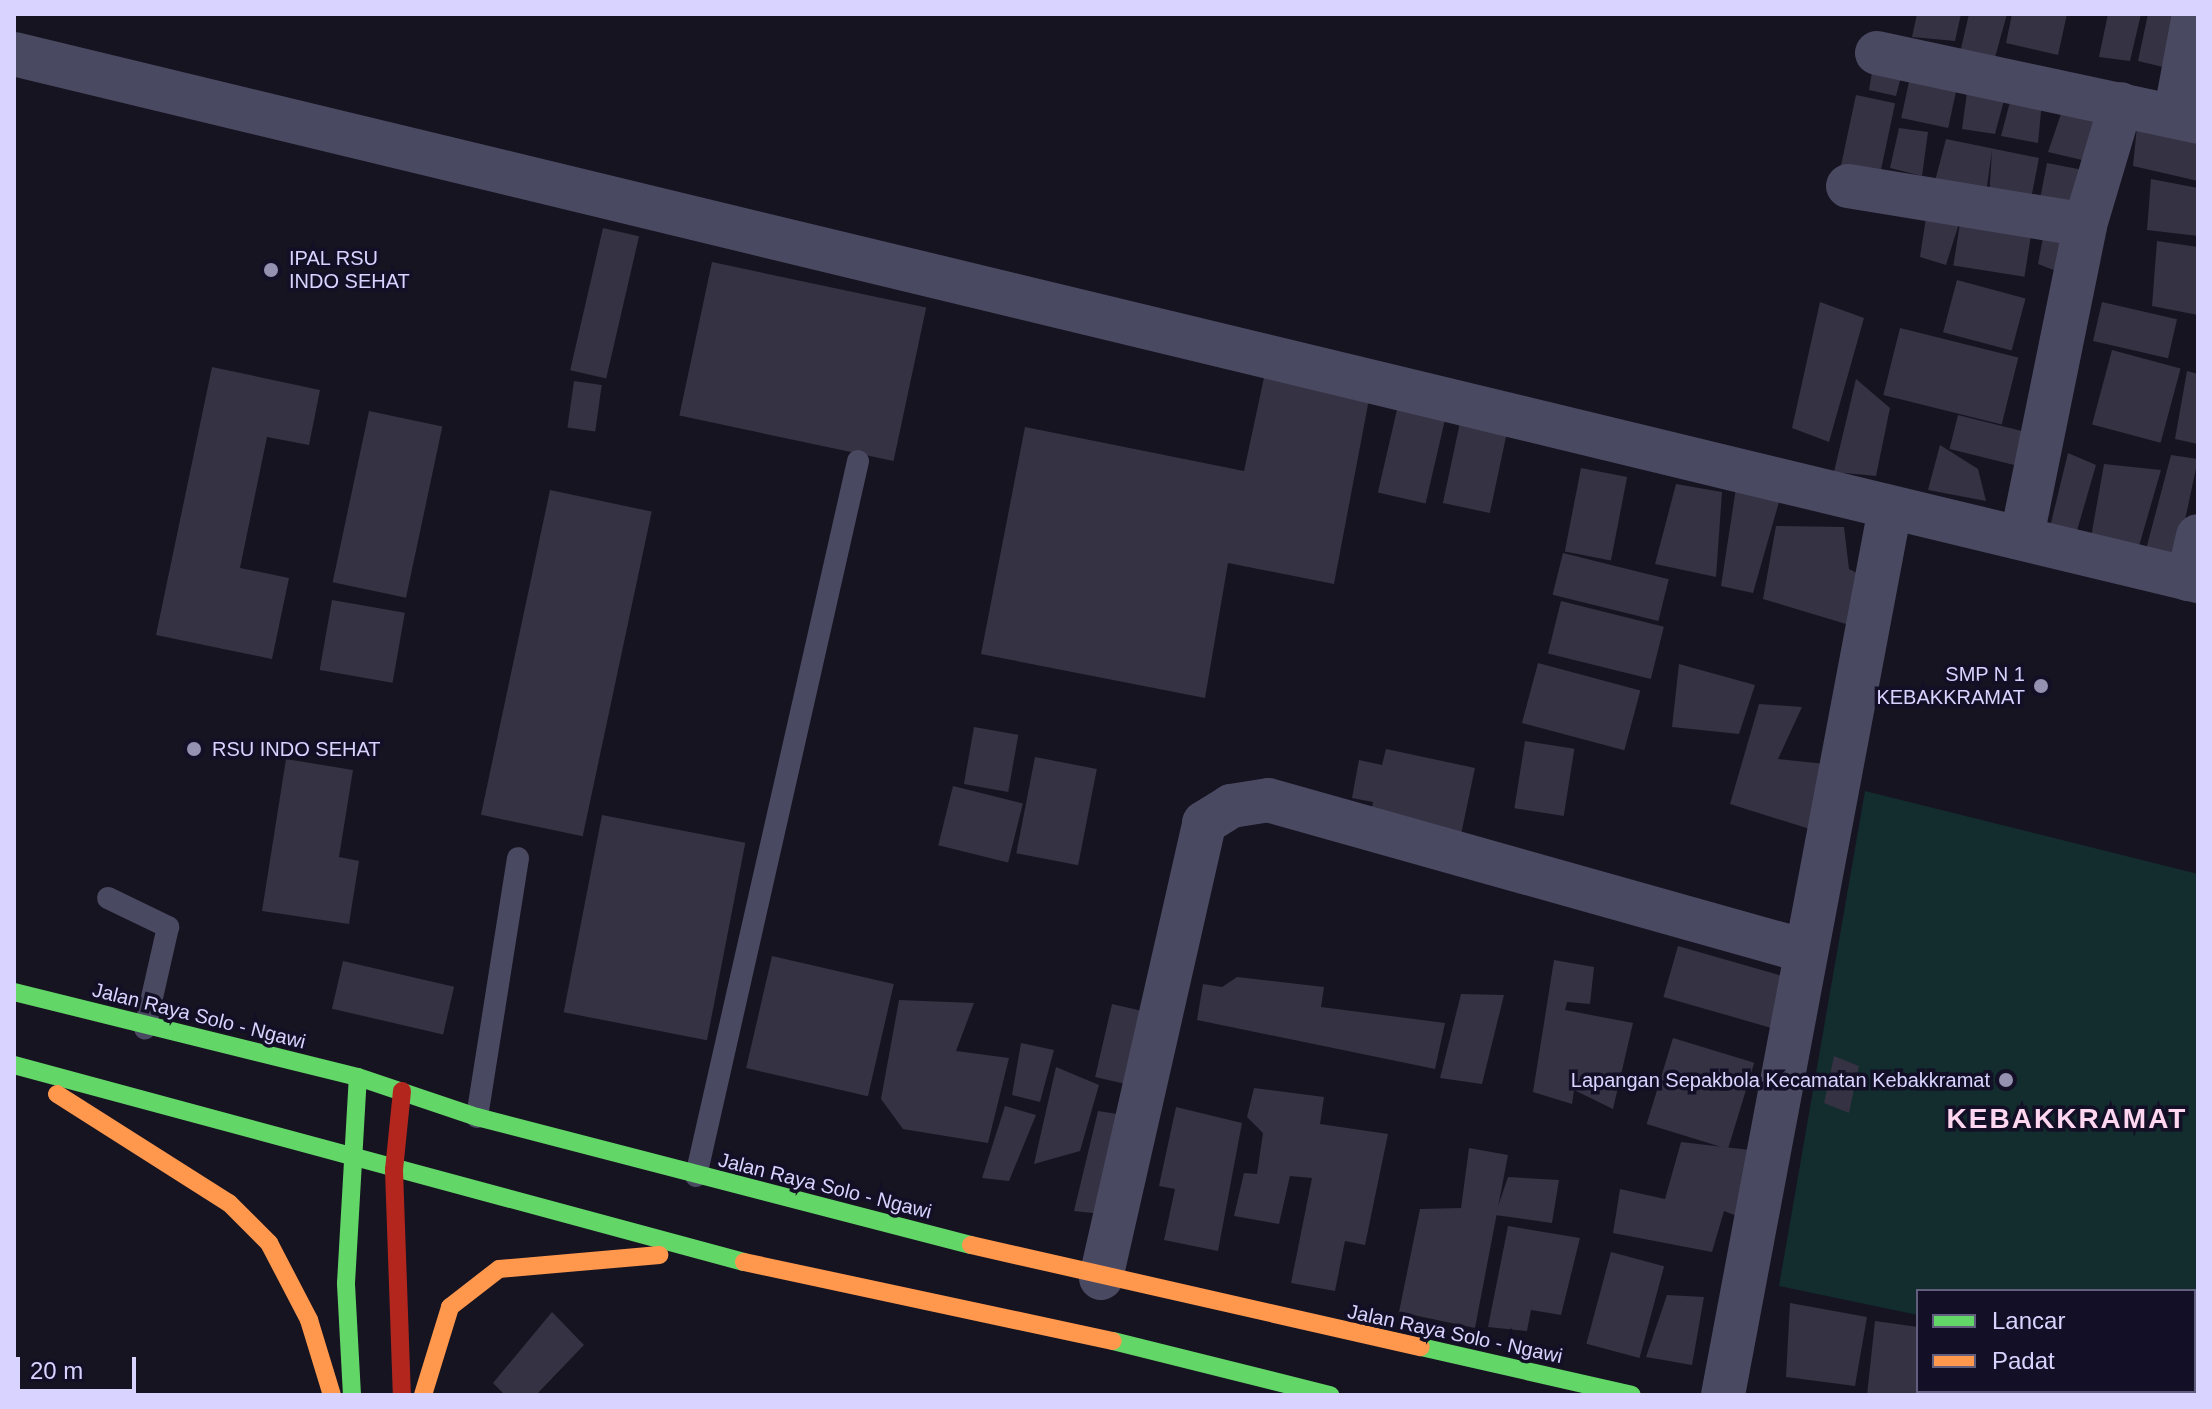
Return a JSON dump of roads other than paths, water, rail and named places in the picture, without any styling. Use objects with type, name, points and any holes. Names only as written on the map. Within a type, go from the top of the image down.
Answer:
[{"type":"highway","name":"Jalan Raya Solo - Ngawi","points":[[14,992],[145,1028],[358,1077],[477,1117],[696,1176],[1101,1278],[1632,1395]]},
{"type":"highway","points":[[14,1067],[702,1253],[1070,1330],[1330,1395]]},
{"type":"highway","points":[[14,1067],[229,1203],[269,1243],[309,1320],[332,1395]]},
{"type":"highway","points":[[352,1395],[349,1159],[358,1077]]},
{"type":"highway","points":[[402,1091],[394,1170],[402,1395]]},
{"type":"highway","points":[[423,1395],[450,1307],[499,1269],[702,1253]]},
{"type":"street","points":[[1877,53],[2186,119],[2194,14]]},
{"type":"street","points":[[14,54],[1890,509],[2022,536],[2193,580],[2198,536]]},
{"type":"street","points":[[2022,536],[2085,225],[2121,104]]},
{"type":"street","points":[[1848,186],[2085,225]]},
{"type":"street","points":[[1723,1395],[1890,509]]},
{"type":"street","points":[[1101,1278],[1204,823],[1231,806],[1268,800],[1805,951]]},
{"type":"lane","points":[[696,1176],[858,461]]},
{"type":"lane","points":[[477,1117],[518,858]]},
{"type":"lane","points":[[108,898],[168,927],[145,1028]]},
{"type":"place","name":"IPAL RSU INDO SEHAT","points":[[271,270]]},
{"type":"place","name":"SMP N 1 KEBAKKRAMAT","points":[[2041,686]]},
{"type":"place","name":"RSU INDO SEHAT","points":[[194,749]]},
{"type":"place","name":"Lapangan Sepakbola Kecamatan Kebakkramat","points":[[2006,1080]]},
{"type":"district","name":"KEBAKKRAMAT","points":[[2067,1119]]}]
